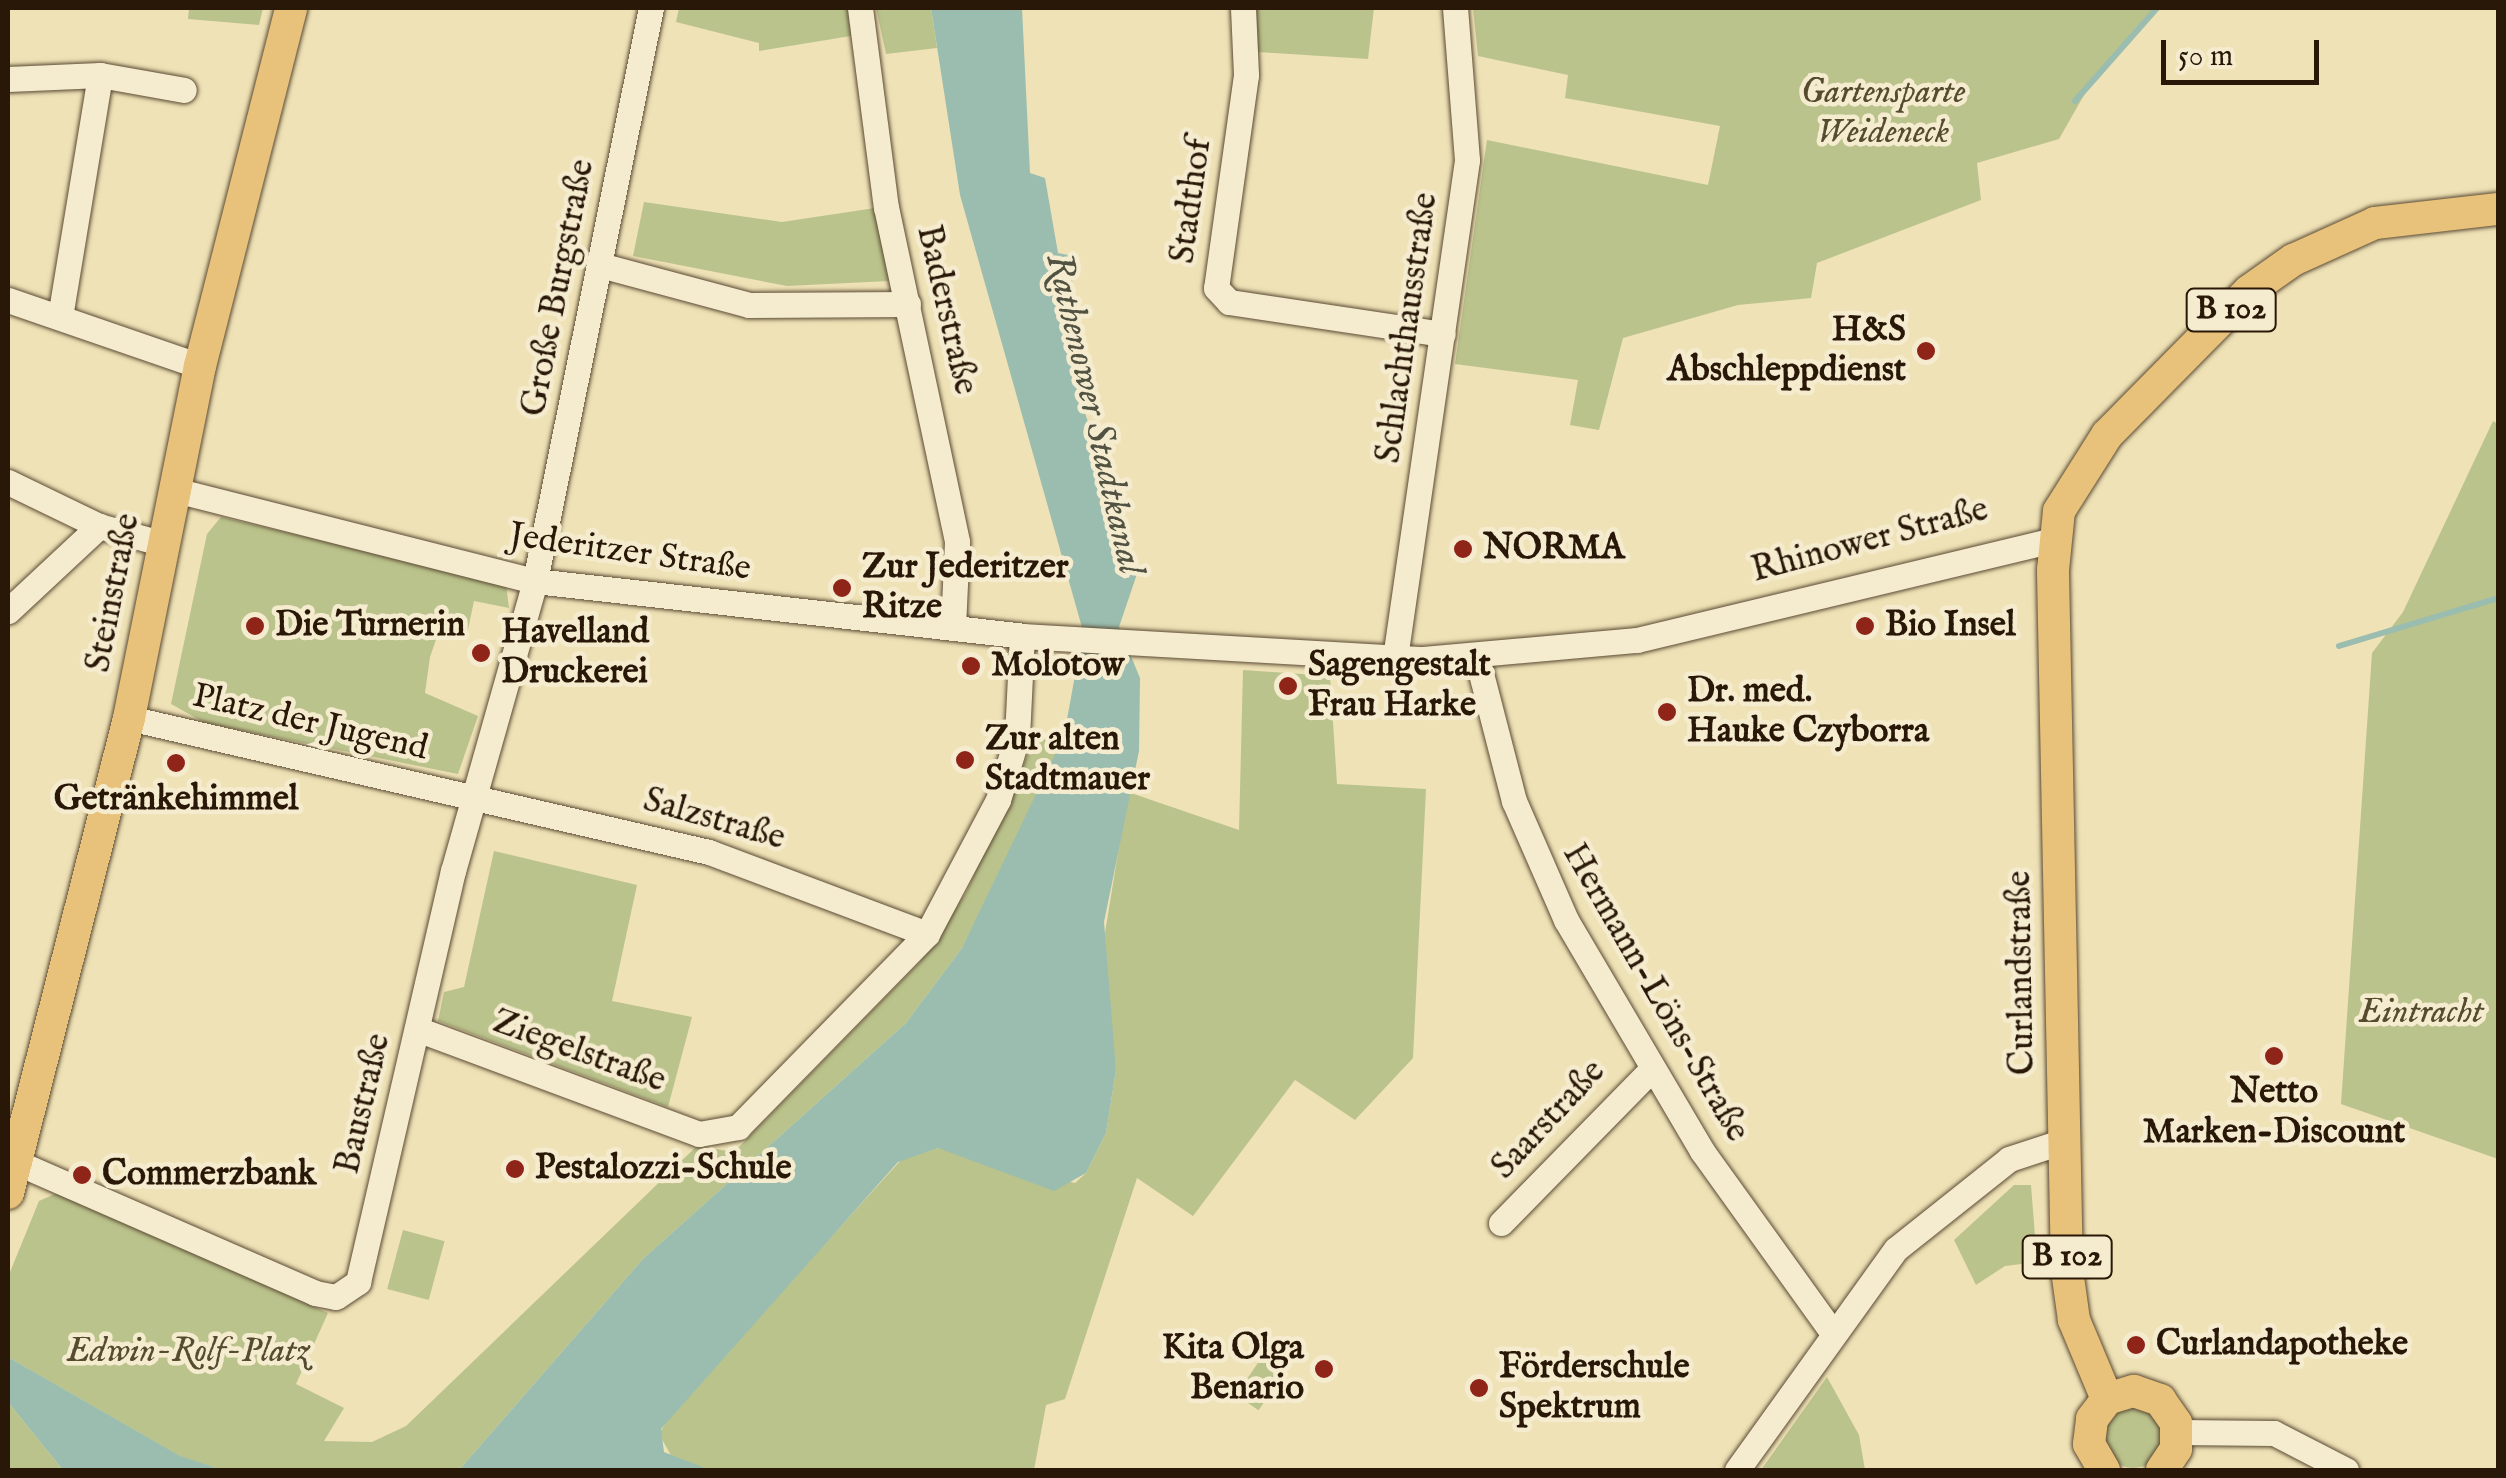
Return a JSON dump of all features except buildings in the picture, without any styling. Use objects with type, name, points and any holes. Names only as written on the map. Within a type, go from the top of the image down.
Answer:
[{"type":"main road","name":"Steinstraße","points":[[13,1178],[130,718],[200,366],[291,8]]},
{"type":"main road","name":"B 102","points":[[2053,540],[2076,475],[2096,448],[2250,291],[2328,240],[2375,222],[2498,209]]},
{"type":"main road","name":"Curlandstraße","points":[[2053,540],[2064,1141],[2074,1320],[2108,1399]]},
{"type":"main road","points":[[2104,1470],[2088,1436],[2108,1399],[2152,1396],[2178,1432],[2162,1470]]},
{"type":"street","name":"Große Burgstraße","points":[[535,582],[651,8]]},
{"type":"street","name":"Baderstraße","points":[[860,8],[908,304],[956,542],[952,627]]},
{"type":"street","name":"Stadthof","points":[[1242,8],[1246,75],[1216,288],[1229,302],[1444,334]]},
{"type":"street","name":"Schlachthausstraße","points":[[1395,658],[1444,334],[1468,136],[1455,8]]},
{"type":"street","points":[[60,311],[100,75]]},
{"type":"street","points":[[8,79],[100,75],[184,90]]},
{"type":"street","points":[[600,266],[749,305],[908,304]]},
{"type":"street","points":[[8,300],[60,311],[200,366]]},
{"type":"street","points":[[8,482],[99,526],[164,544]]},
{"type":"street","name":"Jederitzer Straße","points":[[175,490],[535,582],[1022,636],[1084,640],[1121,636]]},
{"type":"street","points":[[8,611],[99,526]]},
{"type":"street","name":"Rhinower Straße","points":[[1121,636],[1395,658],[1477,658],[1703,627],[1972,552],[2053,540]]},
{"type":"street","name":"Baustraße","points":[[13,1178],[326,1295],[358,1282],[417,1030],[535,582]]},
{"type":"street","points":[[927,934],[998,800],[1017,738],[1022,636]]},
{"type":"street","name":"Hermann-Löns-Straße","points":[[1477,658],[1535,854],[1652,1069],[1833,1333]]},
{"type":"street","name":"Platz der Jugend","points":[[130,718],[476,797]]},
{"type":"street","name":"Salzstraße","points":[[476,797],[761,867],[927,934]]},
{"type":"street","name":"Ziegelstraße","points":[[417,1030],[718,1136],[893,978],[927,934]]},
{"type":"street","name":"Saarstraße","points":[[1500,1223],[1652,1069]]},
{"type":"street","points":[[1737,1470],[1896,1249],[2009,1159],[2064,1141]]},
{"type":"street","points":[[2178,1432],[2274,1433],[2346,1470]]},
{"type":"green space","points":[[189,8],[263,8],[259,25],[188,19]]},
{"type":"green space","points":[[679,8],[851,8],[857,35],[759,51],[759,43],[676,22]]},
{"type":"green space","points":[[876,8],[931,8],[937,48],[886,54]]},
{"type":"green space","points":[[1253,8],[1374,8],[1368,59],[1258,52]]},
{"type":"green space","name":"Gartensparte Weideneck","points":[[1473,8],[2159,8],[2088,88],[2059,139],[1977,163],[1981,200],[1817,263],[1811,298],[1738,305],[1623,338],[1599,430],[1570,425],[1578,380],[1455,364],[1487,140],[1708,185],[1720,126],[1565,98],[1568,75],[1478,56]]},
{"type":"green space","points":[[644,202],[782,222],[875,208],[889,281],[787,286],[633,256]]},
{"type":"green space","name":"Eintracht","points":[[2493,421],[2498,424],[2498,1159],[2341,1104],[2372,653],[2403,612]]},
{"type":"green space","points":[[221,517],[506,584],[509,608],[474,601],[466,639],[438,634],[430,657],[425,693],[478,716],[458,774],[205,723],[171,704],[207,534]]},
{"type":"green space","points":[[1243,670],[1330,676],[1337,784],[1426,789],[1413,1058],[1355,1120],[1295,1080],[1193,1216],[1137,1178],[1065,1399],[1046,1405],[1034,1470],[710,1470],[673,1459],[659,1434],[672,1412],[901,1160],[938,1148],[1075,1183],[1086,1173],[1106,1133],[1116,1070],[1102,951],[1128,792],[1239,830]]},
{"type":"green space","name":"Edwin-Rolf-Platz","points":[[1036,736],[1064,737],[1047,782],[962,948],[906,1023],[643,1259],[459,1470],[223,1470],[181,1457],[8,1357],[8,1277],[39,1201],[57,1193],[328,1313],[296,1384],[344,1408],[324,1441],[372,1442],[406,1426],[697,1146],[734,1152],[920,962],[966,893]]},
{"type":"green space","points":[[494,851],[637,885],[612,1001],[692,1017],[668,1107],[438,1021],[444,992],[464,987]]},
{"type":"green space","points":[[2014,1185],[2031,1185],[2037,1262],[2005,1266],[1976,1285],[1954,1240]]},
{"type":"green space","points":[[403,1230],[445,1241],[429,1300],[387,1289]]},
{"type":"green space","points":[[1272,1342],[1294,1357],[1259,1410],[1236,1395]]},
{"type":"green space","points":[[1827,1377],[1859,1435],[1865,1470],[1761,1470]]},
{"type":"green space","points":[[8,1402],[63,1470],[8,1470]]},
{"type":"green space","points":[[2133,1408],[2154,1417],[2163,1438],[2154,1459],[2133,1468],[2112,1459],[2103,1438],[2112,1417]]},
{"type":"shaded area","points":[[931,8],[1022,8],[1030,173],[1045,178],[1058,253],[1068,255],[1090,389],[1083,407],[1138,571],[1119,627],[1140,678],[1139,751],[1104,922],[1116,1070],[1106,1133],[1086,1173],[1054,1191],[938,1148],[898,1162],[661,1429],[664,1452],[710,1470],[459,1470],[643,1259],[906,1023],[962,948],[1064,736],[1083,631],[960,195]]},
{"type":"shaded area","points":[[8,1357],[180,1456],[223,1470],[63,1470],[8,1402]]},
{"type":"waterway","points":[[2075,101],[2157,8]]},
{"type":"waterway","points":[[2339,646],[2498,598]]},
{"type":"place","name":"H&S Abschleppdienst","points":[[1926,351]]},
{"type":"place","name":"NORMA","points":[[1463,549]]},
{"type":"place","name":"Zur Jederitzer Ritze","points":[[842,588]]},
{"type":"place","name":"Die Turnerin","points":[[255,626]]},
{"type":"place","name":"Bio Insel","points":[[1865,626]]},
{"type":"place","name":"Havelland Druckerei","points":[[481,653]]},
{"type":"place","name":"Molotow","points":[[971,666]]},
{"type":"place","name":"Sagengestalt Frau Harke","points":[[1288,686]]},
{"type":"place","name":"Dr. med. Hauke Czyborra","points":[[1667,712]]},
{"type":"place","name":"Zur alten Stadtmauer","points":[[965,760]]},
{"type":"place","name":"Getränkehimmel","points":[[176,763]]},
{"type":"place","name":"Netto Marken-Discount","points":[[2274,1056]]},
{"type":"place","name":"Pestalozzi-Schule","points":[[515,1169]]},
{"type":"place","name":"Commerzbank","points":[[82,1175]]},
{"type":"place","name":"Curlandapotheke","points":[[2136,1345]]},
{"type":"place","name":"Kita Olga Benario","points":[[1324,1369]]},
{"type":"place","name":"Förderschule Spektrum","points":[[1479,1388]]},
{"type":"water label","name":"Rathenower Stadtkanal","points":[[1093,414]]}]
